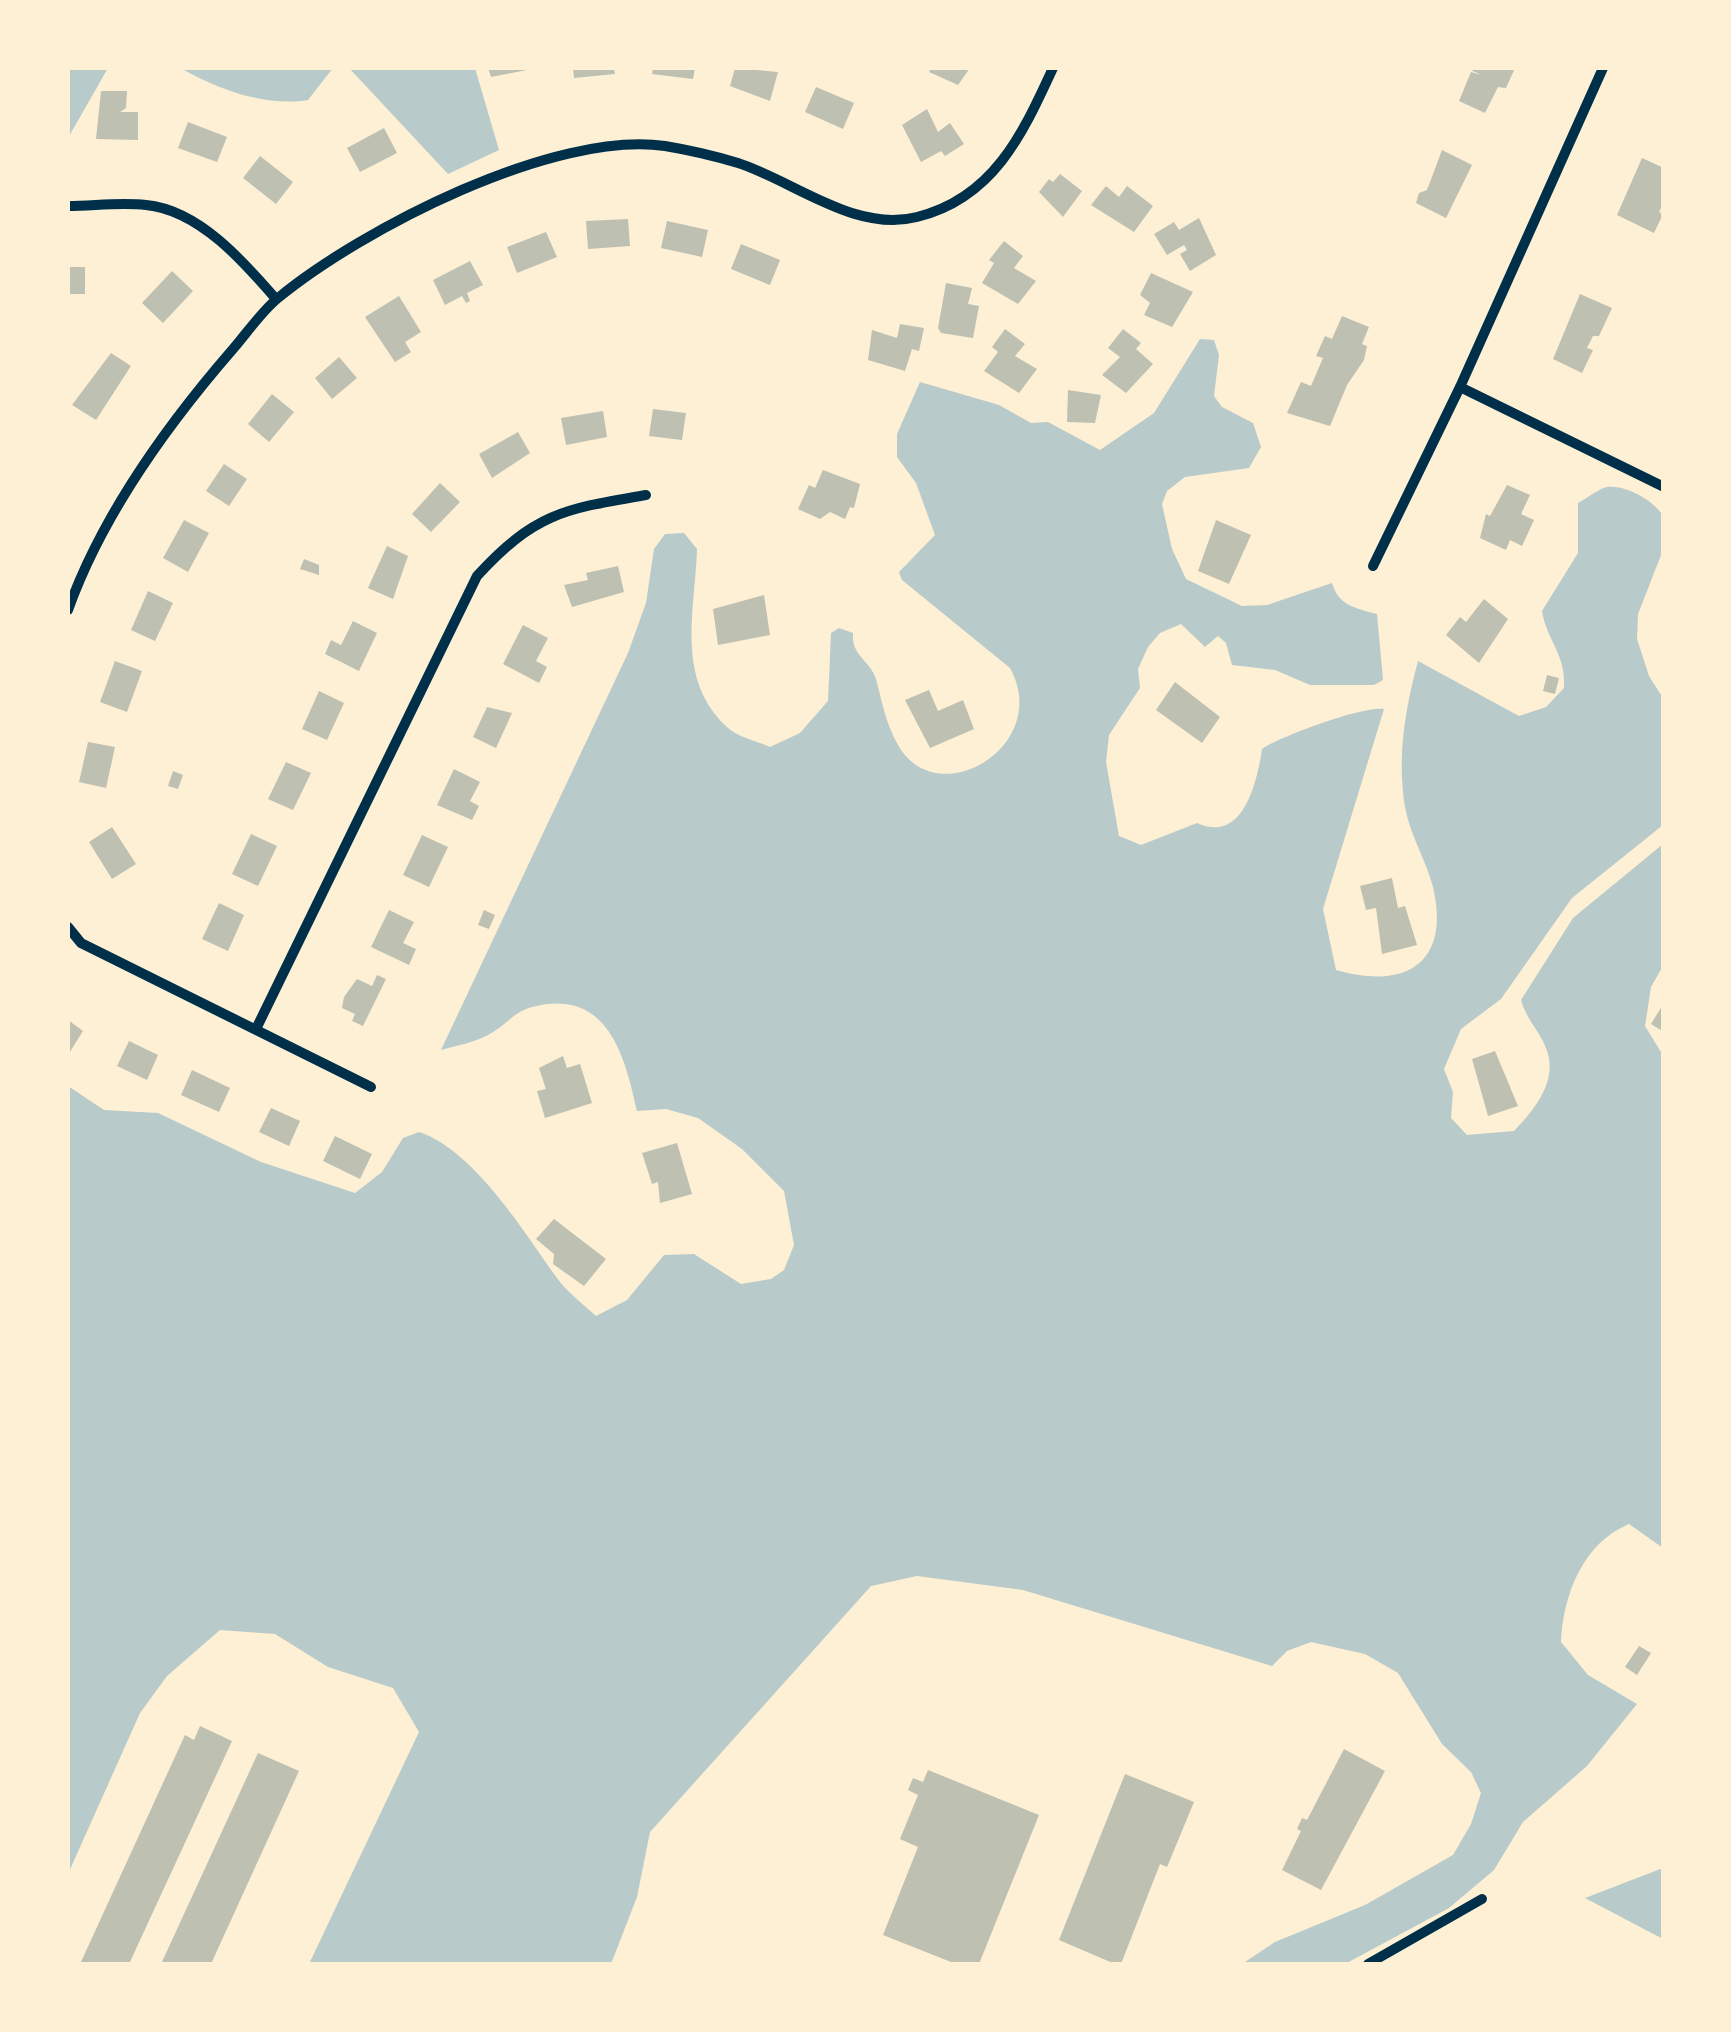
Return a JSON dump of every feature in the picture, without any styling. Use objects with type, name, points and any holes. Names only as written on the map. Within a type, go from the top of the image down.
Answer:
[{"type":"street","points":[[68,610],[119,506],[186,404],[276,299],[437,202],[518,166],[601,148],[662,146],[739,163],[835,206],[880,219],[914,218],[952,204],[985,183],[1011,153],[1054,68]]},
{"type":"street","points":[[1373,566],[1460,387],[1604,68]]},
{"type":"street","points":[[68,206],[149,205],[196,225],[240,258],[276,299]]},
{"type":"street","points":[[1460,387],[1664,487]]},
{"type":"street","points":[[256,1029],[477,576],[514,536],[571,508],[646,495]]},
{"type":"street","points":[[68,927],[81,943],[371,1087]]},
{"type":"street","points":[[1368,1964],[1482,1900]]},
{"type":"shaded area","points":[[68,68],[108,68],[68,138]]},
{"type":"shaded area","points":[[180,68],[333,68],[308,100],[275,101],[210,83]]},
{"type":"shaded area","points":[[349,68],[475,68],[499,150],[448,174]]},
{"type":"shaded area","points":[[1200,339],[1214,340],[1219,355],[1214,396],[1222,407],[1253,423],[1261,447],[1249,468],[1185,477],[1167,491],[1162,504],[1172,549],[1186,579],[1242,606],[1267,605],[1332,583],[1344,601],[1377,614],[1383,680],[1374,685],[1310,685],[1275,670],[1232,665],[1226,643],[1218,636],[1205,647],[1181,624],[1160,633],[1138,669],[1140,688],[1109,735],[1106,762],[1119,836],[1141,845],[1197,823],[1226,825],[1245,807],[1262,749],[1322,723],[1384,709],[1323,909],[1336,970],[1383,976],[1402,973],[1417,965],[1435,935],[1433,887],[1407,817],[1403,788],[1404,733],[1418,661],[1519,716],[1546,707],[1564,688],[1564,676],[1542,611],[1578,553],[1578,503],[1603,488],[1622,488],[1639,495],[1663,516],[1663,550],[1638,614],[1637,639],[1649,676],[1663,698],[1663,825],[1572,898],[1501,999],[1461,1029],[1444,1069],[1453,1092],[1451,1118],[1467,1135],[1514,1131],[1537,1104],[1549,1071],[1546,1048],[1521,1000],[1573,918],[1663,844],[1663,966],[1651,987],[1645,1026],[1664,1057],[1663,1548],[1629,1524],[1599,1544],[1571,1589],[1561,1642],[1588,1675],[1637,1704],[1587,1766],[1523,1822],[1494,1870],[1449,1908],[1345,1964],[1242,1964],[1275,1942],[1365,1905],[1453,1855],[1471,1824],[1481,1793],[1471,1772],[1442,1744],[1398,1673],[1365,1654],[1311,1642],[1287,1651],[1272,1666],[1023,1590],[917,1576],[871,1586],[650,1832],[637,1897],[611,1964],[309,1964],[419,1732],[393,1688],[328,1667],[275,1634],[220,1630],[167,1676],[140,1713],[68,1874],[68,1086],[104,1110],[158,1113],[261,1162],[355,1193],[382,1172],[403,1138],[419,1132],[459,1156],[478,1174],[561,1283],[596,1316],[627,1300],[664,1255],[694,1254],[741,1284],[771,1279],[784,1270],[794,1245],[784,1191],[742,1149],[698,1118],[666,1109],[637,1111],[618,1048],[595,1016],[558,1003],[532,1007],[487,1035],[441,1050],[628,653],[646,603],[654,549],[665,534],[684,533],[697,549],[692,620],[694,666],[711,708],[731,730],[770,747],[800,733],[828,701],[831,633],[839,628],[853,633],[858,653],[876,679],[898,745],[916,765],[938,773],[962,772],[985,762],[1004,745],[1016,722],[1019,696],[1010,668],[902,580],[899,572],[935,535],[916,483],[897,457],[897,434],[920,382],[999,405],[1031,423],[1048,422],[1100,450],[1154,413]]},
{"type":"shaded area","points":[[1663,1868],[1663,1939],[1585,1898]]},
{"type":"building","points":[[488,68],[532,68],[532,69],[491,77]]},
{"type":"building","points":[[573,68],[614,68],[615,74],[574,78]]},
{"type":"building","points":[[653,68],[695,68],[693,79],[652,74]]},
{"type":"building","points":[[735,68],[778,72],[770,101],[730,86]]},
{"type":"building","points":[[931,68],[970,68],[958,85],[929,72]]},
{"type":"building","points":[[1467,68],[1515,68],[1506,88],[1498,87],[1485,113],[1459,101],[1471,72],[1481,75]]},
{"type":"building","points":[[816,87],[854,103],[843,129],[805,112]]},
{"type":"building","points":[[101,91],[127,91],[126,108],[120,112],[138,112],[138,140],[96,139]]},
{"type":"building","points":[[927,109],[938,132],[950,123],[964,144],[945,156],[941,151],[921,162],[902,125]]},
{"type":"building","points":[[188,122],[227,137],[217,162],[178,148]]},
{"type":"building","points":[[384,128],[397,153],[360,172],[347,148]]},
{"type":"building","points":[[1442,150],[1472,165],[1446,218],[1416,203],[1419,193],[1427,190]]},
{"type":"building","points":[[260,156],[293,182],[276,204],[243,178]]},
{"type":"building","points":[[1642,158],[1664,168],[1664,202],[1659,212],[1663,214],[1654,233],[1617,215]]},
{"type":"building","points":[[1060,174],[1082,191],[1063,217],[1039,192],[1049,179],[1053,182]]},
{"type":"building","points":[[1106,186],[1119,197],[1127,186],[1153,206],[1134,232],[1091,205]]},
{"type":"building","points":[[1199,218],[1216,255],[1190,271],[1180,254],[1187,250],[1184,245],[1167,255],[1154,234],[1174,222],[1179,230]]},
{"type":"building","points":[[628,219],[630,246],[588,249],[586,221]]},
{"type":"building","points":[[667,221],[708,230],[702,257],[661,248]]},
{"type":"building","points":[[546,232],[557,257],[517,273],[507,247]]},
{"type":"building","points":[[1004,241],[1023,256],[1014,268],[1036,281],[1018,304],[982,283],[994,263],[989,260]]},
{"type":"building","points":[[741,244],[780,260],[770,285],[731,269]]},
{"type":"building","points":[[470,261],[483,285],[467,293],[470,301],[466,303],[462,296],[445,305],[433,280]]},
{"type":"building","points":[[68,267],[85,267],[85,294],[68,294]]},
{"type":"building","points":[[172,271],[193,291],[163,323],[142,303]]},
{"type":"building","points":[[1151,273],[1193,292],[1172,327],[1144,315],[1150,303],[1140,295]]},
{"type":"building","points":[[946,283],[972,288],[968,304],[979,306],[973,338],[941,333],[938,328]]},
{"type":"building","points":[[1580,294],[1612,308],[1599,336],[1593,336],[1587,348],[1593,350],[1582,373],[1553,359]]},
{"type":"building","points":[[399,296],[421,332],[405,342],[411,352],[395,362],[365,317]]},
{"type":"building","points":[[1342,316],[1369,327],[1362,344],[1367,346],[1364,360],[1347,385],[1330,426],[1287,413],[1301,382],[1311,386],[1323,358],[1316,356],[1325,336],[1332,339]]},
{"type":"building","points":[[900,324],[924,328],[919,351],[912,349],[905,371],[868,360],[872,330],[897,338]]},
{"type":"building","points":[[1005,329],[1025,344],[1015,356],[1037,369],[1019,393],[984,371],[998,352],[992,347]]},
{"type":"building","points":[[1123,329],[1141,343],[1136,349],[1153,364],[1126,393],[1102,375],[1120,357],[1108,348]]},
{"type":"building","points":[[111,353],[131,366],[96,420],[72,405]]},
{"type":"building","points":[[339,357],[357,378],[332,399],[315,378]]},
{"type":"building","points":[[1068,390],[1101,395],[1095,423],[1067,422]]},
{"type":"building","points":[[272,394],[294,412],[269,442],[248,424]]},
{"type":"building","points":[[653,409],[686,413],[682,440],[649,436]]},
{"type":"building","points":[[603,411],[607,437],[566,445],[561,418]]},
{"type":"building","points":[[518,432],[530,453],[492,478],[479,454]]},
{"type":"building","points":[[224,464],[247,479],[229,506],[206,491]]},
{"type":"building","points":[[823,470],[860,484],[854,508],[850,507],[845,519],[830,512],[820,519],[798,509],[809,485],[815,488]]},
{"type":"building","points":[[440,483],[460,502],[431,532],[412,514]]},
{"type":"building","points":[[1507,485],[1530,495],[1521,514],[1534,520],[1522,546],[1510,540],[1506,550],[1480,538],[1486,514],[1490,516]]},
{"type":"building","points":[[184,520],[209,533],[188,572],[163,558]]},
{"type":"building","points":[[1216,520],[1251,535],[1229,584],[1198,571]]},
{"type":"building","points":[[387,546],[408,556],[393,599],[368,588]]},
{"type":"building","points":[[304,559],[319,565],[319,575],[300,569]]},
{"type":"building","points":[[618,566],[624,592],[572,607],[564,585],[588,580],[586,573]]},
{"type":"building","points":[[148,591],[173,603],[155,641],[131,630]]},
{"type":"building","points":[[764,595],[770,635],[718,645],[713,609]]},
{"type":"building","points":[[1484,599],[1508,619],[1479,663],[1446,635],[1460,617],[1466,622]]},
{"type":"building","points":[[353,621],[377,633],[359,671],[325,654],[331,640],[341,645]]},
{"type":"building","points":[[523,625],[548,638],[536,661],[547,667],[539,683],[503,664]]},
{"type":"building","points":[[115,661],[142,671],[127,712],[100,702]]},
{"type":"building","points":[[1547,675],[1559,678],[1555,694],[1543,691]]},
{"type":"building","points":[[1175,682],[1220,717],[1202,743],[1156,710]]},
{"type":"building","points":[[929,690],[938,711],[963,700],[974,729],[930,748],[905,700]]},
{"type":"building","points":[[319,691],[344,703],[327,740],[302,729]]},
{"type":"building","points":[[487,707],[512,713],[496,748],[473,737]]},
{"type":"building","points":[[88,742],[115,747],[106,788],[79,782]]},
{"type":"building","points":[[286,762],[311,773],[293,810],[268,799]]},
{"type":"building","points":[[454,769],[480,782],[470,801],[479,806],[472,820],[437,805]]},
{"type":"building","points":[[173,771],[183,775],[178,789],[168,786]]},
{"type":"building","points":[[112,827],[136,864],[112,879],[89,842]]},
{"type":"building","points":[[251,834],[277,846],[258,886],[232,874]]},
{"type":"building","points":[[422,835],[448,847],[429,887],[403,875]]},
{"type":"building","points":[[1392,878],[1398,908],[1405,906],[1417,945],[1382,954],[1376,908],[1366,910],[1360,886]]},
{"type":"building","points":[[219,903],[244,915],[228,951],[202,939]]},
{"type":"building","points":[[389,910],[414,922],[403,943],[416,949],[409,965],[371,947]]},
{"type":"building","points":[[484,910],[495,915],[489,929],[478,925]]},
{"type":"building","points":[[377,975],[386,979],[363,1026],[352,1021],[355,1014],[342,1008],[344,997],[357,979],[372,986]]},
{"type":"building","points":[[1664,1003],[1664,1032],[1651,1024]]},
{"type":"building","points":[[68,1020],[83,1031],[68,1055]]},
{"type":"building","points":[[129,1041],[158,1055],[147,1080],[117,1066]]},
{"type":"building","points":[[1495,1051],[1518,1106],[1488,1116],[1472,1059]]},
{"type":"building","points":[[563,1056],[567,1068],[580,1064],[592,1103],[545,1118],[537,1091],[546,1089],[539,1068]]},
{"type":"building","points":[[192,1070],[230,1088],[219,1112],[181,1095]]},
{"type":"building","points":[[271,1108],[300,1121],[289,1146],[259,1132]]},
{"type":"building","points":[[335,1136],[372,1154],[360,1179],[323,1161]]},
{"type":"building","points":[[677,1143],[692,1194],[660,1203],[658,1182],[652,1184],[642,1153]]},
{"type":"building","points":[[554,1219],[606,1259],[584,1286],[553,1264],[554,1254],[536,1239]]},
{"type":"building","points":[[1639,1646],[1651,1653],[1637,1675],[1625,1667]]},
{"type":"building","points":[[200,1726],[232,1741],[129,1964],[80,1964],[185,1735],[194,1740]]},
{"type":"building","points":[[1344,1749],[1385,1771],[1321,1890],[1282,1870],[1301,1831],[1297,1829],[1302,1818],[1307,1820]]},
{"type":"building","points":[[258,1753],[299,1771],[211,1964],[161,1964]]},
{"type":"building","points":[[928,1770],[1039,1815],[979,1964],[956,1964],[883,1935],[918,1847],[900,1839],[918,1795],[908,1790],[913,1778],[923,1782]]},
{"type":"building","points":[[1125,1774],[1194,1802],[1167,1867],[1160,1864],[1121,1964],[1115,1964],[1059,1940]]}]
